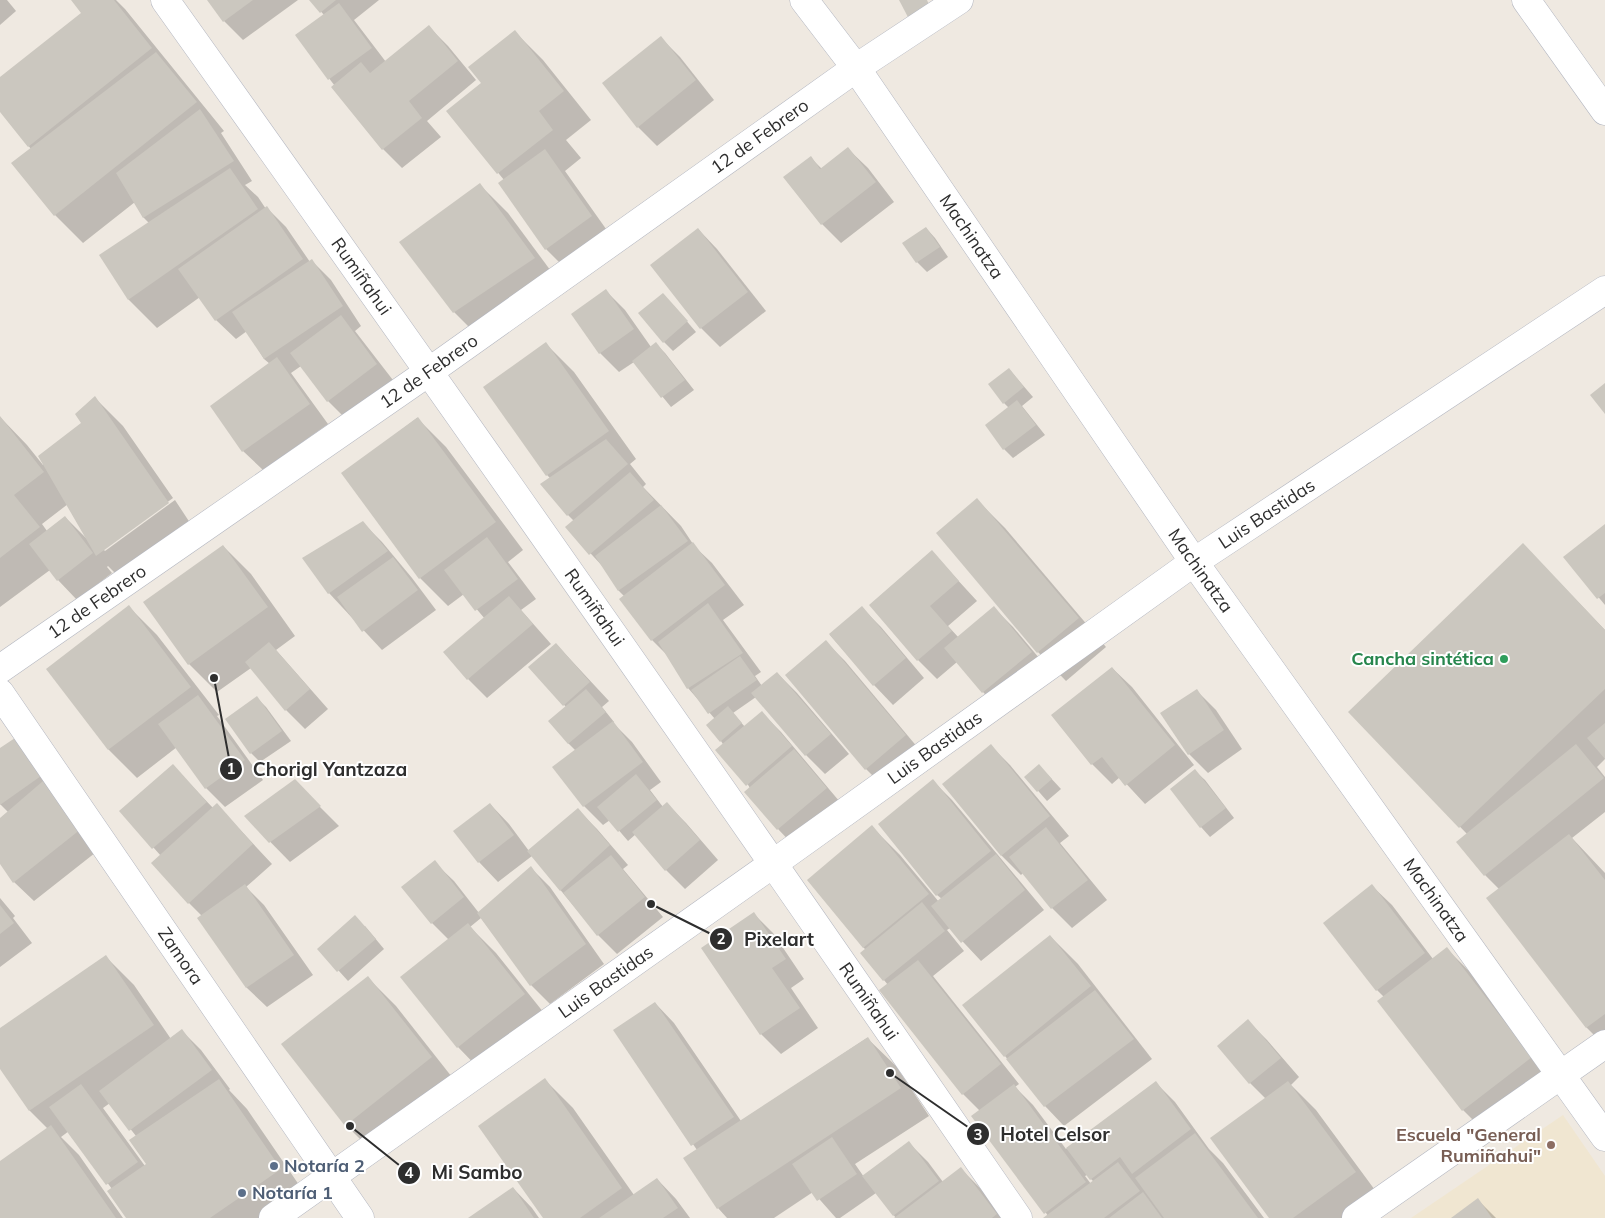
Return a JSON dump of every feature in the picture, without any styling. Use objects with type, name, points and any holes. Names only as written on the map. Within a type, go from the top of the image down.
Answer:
[{"type":"street","name":"Rumiñahui","points":[[165,0],[430,371],[774,863],[1018,1218]]},
{"type":"street","name":"Machinatza","points":[[804,0],[856,68],[1194,562],[1605,1137]]},
{"type":"street","name":"12 de Febrero","points":[[0,669],[430,371],[856,68],[959,0]]},
{"type":"street","points":[[1526,0],[1605,111]]},
{"type":"street","name":"Luis Bastidas","points":[[273,1218],[774,863],[1194,562],[1605,290]]},
{"type":"street","name":"Zamora","points":[[0,693],[360,1218]]},
{"type":"street","points":[[1356,1218],[1605,1044]]},
{"type":"shaded area","name":"Escuela \"General Rumiñahui\"","points":[[1563,1115],[1605,1176],[1605,1218],[1411,1218]]},
{"type":"building","points":[[71,0],[114,0],[152,48],[28,147],[0,112],[0,77],[81,13]]},
{"type":"building","points":[[207,0],[253,0],[223,22]]},
{"type":"building","points":[[309,0],[336,0],[320,13]]},
{"type":"building","points":[[899,0],[927,0],[931,9],[910,21]]},
{"type":"building","points":[[339,3],[372,48],[328,80],[295,35]]},
{"type":"building","points":[[429,25],[458,61],[409,101],[422,118],[382,150],[331,87],[361,62],[370,73]]},
{"type":"building","points":[[515,30],[564,91],[539,111],[553,130],[497,174],[446,111],[481,83],[468,67]]},
{"type":"building","points":[[661,36],[696,80],[637,128],[602,83]]},
{"type":"building","points":[[156,52],[197,102],[54,216],[11,163]]},
{"type":"building","points":[[200,109],[234,161],[143,218],[116,173]]},
{"type":"building","points":[[848,147],[876,182],[821,225],[783,177],[811,156],[820,169]]},
{"type":"building","points":[[545,149],[592,216],[545,250],[498,183]]},
{"type":"building","points":[[230,168],[258,209],[128,300],[99,255]]},
{"type":"building","points":[[480,183],[535,258],[453,313],[399,242]]},
{"type":"building","points":[[267,206],[303,259],[215,321],[178,269]]},
{"type":"building","points":[[926,227],[940,247],[916,263],[902,243]]},
{"type":"building","points":[[698,228],[748,292],[700,329],[650,265]]},
{"type":"building","points":[[312,259],[343,306],[264,359],[232,312]]},
{"type":"building","points":[[606,289],[634,329],[599,354],[571,314]]},
{"type":"building","points":[[663,293],[688,321],[663,343],[638,313]]},
{"type":"building","points":[[341,315],[377,364],[327,402],[290,353]]},
{"type":"building","points":[[546,342],[609,431],[546,476],[483,387]]},
{"type":"building","points":[[656,342],[685,380],[661,398],[632,361]]},
{"type":"building","points":[[277,357],[310,404],[242,452],[210,406]]},
{"type":"building","points":[[1009,368],[1024,387],[1003,404],[988,384]]},
{"type":"building","points":[[1605,383],[1605,414],[1590,395]]},
{"type":"building","points":[[95,396],[169,503],[96,556],[38,456],[81,423],[75,414]]},
{"type":"building","points":[[1017,400],[1036,425],[1003,450],[985,425]]},
{"type":"building","points":[[0,416],[44,472],[14,495],[40,527],[0,558]]},
{"type":"building","points":[[418,417],[496,522],[419,579],[341,473]]},
{"type":"building","points":[[606,439],[628,464],[567,516],[540,484]]},
{"type":"building","points":[[630,472],[654,500],[589,555],[565,527]]},
{"type":"building","points":[[977,498],[1079,618],[1037,653],[936,533]]},
{"type":"building","points":[[661,505],[688,541],[618,591],[595,556]]},
{"type":"building","points":[[65,516],[93,553],[57,581],[29,544]]},
{"type":"building","points":[[363,521],[388,551],[328,594],[302,558]]},
{"type":"building","points":[[1605,524],[1605,593],[1597,599],[1563,557]]},
{"type":"building","points":[[487,537],[518,579],[475,611],[444,570]]},
{"type":"building","points":[[693,542],[725,585],[651,641],[619,599]]},
{"type":"building","name":"Cancha sintética","points":[[1523,543],[1605,630],[1605,689],[1459,828],[1348,712]]},
{"type":"building","points":[[223,545],[268,607],[188,665],[143,602]]},
{"type":"building","points":[[932,550],[959,581],[930,606],[952,631],[917,661],[869,605]]},
{"type":"building","points":[[393,557],[418,590],[362,632],[337,597]]},
{"type":"building","points":[[509,596],[533,624],[467,680],[443,652]]},
{"type":"building","points":[[708,603],[743,653],[687,689],[658,642]]},
{"type":"building","points":[[129,605],[191,687],[108,750],[46,669]]},
{"type":"building","points":[[862,606],[906,658],[873,686],[829,634]]},
{"type":"building","points":[[994,606],[1032,652],[982,693],[944,648]]},
{"type":"building","points":[[826,640],[906,735],[865,770],[785,675]]},
{"type":"building","points":[[269,642],[310,689],[285,711],[245,662]]},
{"type":"building","points":[[556,643],[590,682],[563,706],[528,667]]},
{"type":"building","points":[[740,656],[757,680],[708,714],[691,690]]},
{"type":"building","points":[[1112,667],[1175,745],[1125,786],[1102,757],[1091,765],[1051,715]]},
{"type":"building","points":[[777,672],[831,734],[805,756],[751,693]]},
{"type":"building","points":[[586,689],[606,712],[568,744],[548,721]]},
{"type":"building","points":[[1197,689],[1224,730],[1188,755],[1160,713]]},
{"type":"building","points":[[198,695],[245,760],[205,789],[158,724]]},
{"type":"building","points":[[257,696],[282,731],[250,754],[225,719]]},
{"type":"building","points":[[728,706],[742,723],[720,742],[706,725]]},
{"type":"building","points":[[762,711],[792,746],[746,786],[715,750]]},
{"type":"building","points":[[613,721],[643,762],[583,807],[552,767]]},
{"type":"building","points":[[1605,723],[1605,759],[1587,738]]},
{"type":"building","points":[[15,738],[41,776],[0,805],[0,748]]},
{"type":"building","points":[[991,744],[1050,816],[1001,856],[942,784]]},
{"type":"building","points":[[1576,744],[1604,778],[1484,876],[1456,842]]},
{"type":"building","points":[[794,749],[827,788],[777,830],[744,792]]},
{"type":"building","points":[[173,764],[207,802],[152,849],[119,811]]},
{"type":"building","points":[[1039,764],[1052,779],[1037,792],[1024,777]]},
{"type":"building","points":[[1195,769],[1226,808],[1200,828],[1170,789]]},
{"type":"building","points":[[636,774],[657,800],[618,832],[597,807]]},
{"type":"building","points":[[295,779],[321,806],[269,843],[244,816]]},
{"type":"building","points":[[933,779],[991,851],[936,896],[878,824]]},
{"type":"building","points":[[43,781],[81,829],[13,883],[0,864],[0,818]]},
{"type":"building","points":[[667,802],[700,840],[665,871],[632,832]]},
{"type":"building","points":[[217,803],[253,844],[188,904],[151,863]]},
{"type":"building","points":[[490,803],[514,835],[478,863],[453,831]]},
{"type":"building","points":[[578,808],[610,845],[560,891],[527,851]]},
{"type":"building","points":[[872,825],[929,894],[863,948],[807,880]]},
{"type":"building","points":[[1046,827],[1088,880],[1051,909],[1009,857]]},
{"type":"building","points":[[1569,834],[1605,880],[1605,1014],[1586,1028],[1486,898]]},
{"type":"building","points":[[996,854],[1025,890],[961,943],[931,906]]},
{"type":"building","points":[[611,855],[645,897],[597,936],[563,893]]},
{"type":"building","points":[[435,860],[464,897],[431,924],[401,887]]},
{"type":"building","points":[[531,866],[586,944],[530,986],[477,913]]},
{"type":"building","points":[[245,884],[294,955],[246,988],[197,918]]},
{"type":"building","points":[[1372,884],[1425,953],[1376,991],[1323,923]]},
{"type":"building","points":[[922,902],[945,931],[883,981],[860,953]]},
{"type":"building","points":[[0,905],[14,923],[0,934]]},
{"type":"building","points":[[754,912],[786,959],[772,968],[800,1008],[760,1035],[701,948]]},
{"type":"building","points":[[355,915],[376,939],[337,972],[317,949]]},
{"type":"building","points":[[468,923],[525,994],[457,1048],[400,977]]},
{"type":"building","points":[[1050,935],[1091,986],[1004,1057],[962,1005]]},
{"type":"building","points":[[1447,947],[1532,1057],[1462,1111],[1377,1001]]},
{"type":"building","points":[[106,955],[154,1025],[29,1111],[0,1069],[0,1028]]},
{"type":"building","points":[[918,960],[1001,1064],[962,1095],[879,990]]},
{"type":"building","points":[[368,976],[432,1057],[345,1126],[281,1044]]},
{"type":"building","points":[[1095,990],[1134,1039],[1044,1107],[1006,1059]]},
{"type":"building","points":[[655,1002],[734,1117],[691,1146],[613,1030]]},
{"type":"building","points":[[1248,1019],[1281,1058],[1249,1084],[1217,1046]]},
{"type":"building","points":[[182,1029],[212,1070],[129,1131],[99,1091]]},
{"type":"building","points":[[868,1037],[901,1088],[717,1209],[683,1158]]},
{"type":"building","points":[[545,1078],[622,1188],[580,1218],[543,1218],[478,1126]]},
{"type":"building","points":[[219,1079],[281,1169],[210,1218],[126,1218],[107,1191],[146,1164],[129,1140]]},
{"type":"building","points":[[1156,1081],[1191,1129],[1132,1174],[1120,1157],[1090,1180],[1066,1148]]},
{"type":"building","points":[[1288,1081],[1356,1172],[1293,1218],[1269,1218],[1210,1138]]},
{"type":"building","points":[[81,1084],[138,1162],[106,1185],[49,1107]]},
{"type":"building","points":[[1014,1084],[1086,1182],[1044,1214],[971,1116]]},
{"type":"building","points":[[51,1125],[116,1218],[0,1218],[0,1161]]},
{"type":"building","points":[[1195,1133],[1258,1218],[1164,1218],[1135,1178]]},
{"type":"building","points":[[832,1137],[857,1174],[817,1201],[792,1164]]},
{"type":"building","points":[[909,1141],[939,1181],[893,1216],[862,1176]]},
{"type":"building","points":[[1118,1162],[1140,1191],[1104,1218],[1043,1218]]},
{"type":"building","points":[[961,1167],[997,1214],[992,1218],[894,1218]]},
{"type":"building","points":[[657,1178],[678,1208],[663,1218],[599,1218]]},
{"type":"building","points":[[513,1187],[534,1218],[468,1218]]},
{"type":"building","points":[[1143,1192],[1162,1218],[1109,1218]]},
{"type":"building","points":[[1478,1198],[1492,1218],[1451,1218]]},
{"type":"place","name":"Cancha sintética","points":[[1504,659]]},
{"type":"place","name":"Chorigl Yantzaza","points":[[214,678]]},
{"type":"place","name":"Pixelart","points":[[651,904]]},
{"type":"place","name":"Hotel Celsor","points":[[890,1073]]},
{"type":"place","name":"Mi Sambo","points":[[350,1126]]},
{"type":"place","name":"Escuela \"General Rumiñahui\"","points":[[1551,1145]]},
{"type":"place","name":"Notaría 2","points":[[274,1166]]},
{"type":"place","name":"Notaría 1","points":[[242,1193]]}]
